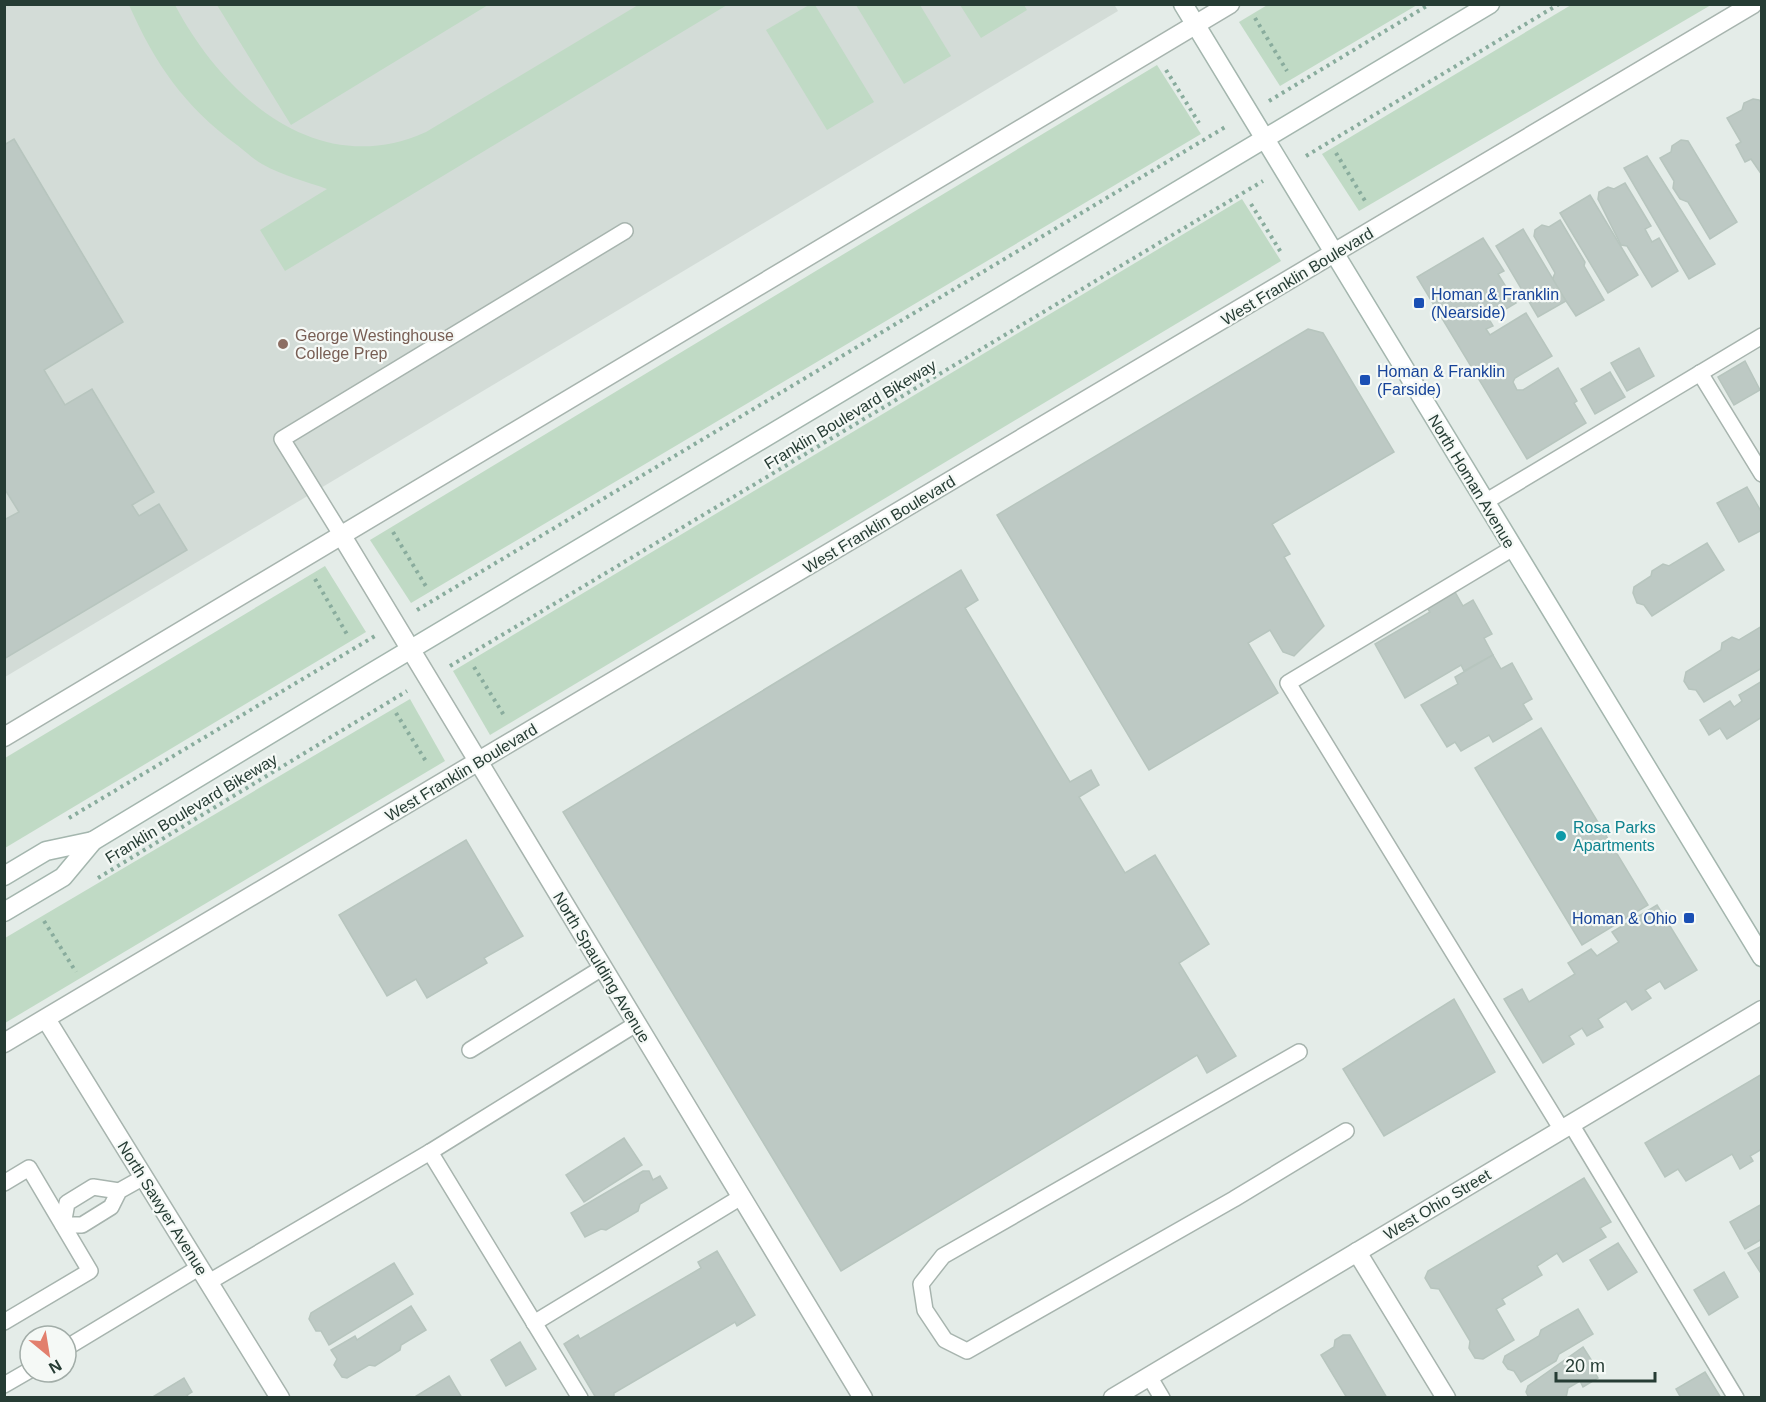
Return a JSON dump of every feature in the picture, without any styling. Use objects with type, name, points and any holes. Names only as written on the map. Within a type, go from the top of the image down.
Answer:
[{"type":"street","name":"North Homan Avenue","points":[[1183,4],[1761,957]]},
{"type":"street","points":[[4,737],[1230,4]]},
{"type":"street","points":[[4,876],[46,851],[93,841],[1490,4]]},
{"type":"street","name":"West Franklin Boulevard","points":[[4,1043],[1753,4]]},
{"type":"street","name":"North Spaulding Avenue","points":[[342,536],[863,1398]]},
{"type":"street","points":[[4,912],[63,877],[93,841]]},
{"type":"street","name":"West Ohio Street","points":[[1113,1398],[1761,1010]]},
{"type":"street","name":"North Sawyer Avenue","points":[[46,1018],[280,1398]]},
{"type":"street","points":[[1357,1252],[1446,1398]]},
{"type":"lane","points":[[342,536],[282,439],[625,231]]},
{"type":"lane","points":[[1485,502],[1761,336]]},
{"type":"lane","points":[[1700,372],[1761,474]]},
{"type":"lane","points":[[1513,548],[1288,683],[1736,1398]]},
{"type":"lane","points":[[470,1050],[602,968]]},
{"type":"lane","points":[[78,1342],[430,1152],[636,1024]]},
{"type":"lane","points":[[1299,1052],[943,1256],[921,1284],[925,1310],[945,1340],[967,1351],[1234,1199],[1346,1131]]},
{"type":"lane","points":[[430,1152],[580,1398]]},
{"type":"lane","points":[[4,1183],[29,1168],[90,1271],[4,1323]]},
{"type":"lane","points":[[63,1225],[81,1225],[111,1207],[119,1191],[144,1177]]},
{"type":"lane","points":[[63,1225],[67,1203],[93,1187],[119,1191]]},
{"type":"lane","points":[[534,1323],[741,1197]]},
{"type":"lane","points":[[1149,1376],[1162,1398]]},
{"type":"lane","points":[[4,1385],[18,1377]]},
{"type":"path","points":[[1295,86],[1430,4]]},
{"type":"path","points":[[1329,142],[1559,4]]},
{"type":"path","points":[[1255,18],[1287,72]]},
{"type":"path","points":[[1166,70],[1199,123]]},
{"type":"path","points":[[434,600],[1209,137]]},
{"type":"path","points":[[1336,153],[1371,210]]},
{"type":"path","name":"Franklin Boulevard Bikeway","points":[[468,656],[1244,193]]},
{"type":"path","points":[[1251,204],[1282,254]]},
{"type":"path","points":[[393,531],[427,588]]},
{"type":"path","points":[[313,576],[348,636]]},
{"type":"path","points":[[65,821],[355,647]]},
{"type":"path","points":[[474,667],[507,722]]},
{"type":"path","name":"Franklin Boulevard Bikeway","points":[[89,883],[389,702]]},
{"type":"path","points":[[396,713],[429,767]]},
{"type":"path","points":[[44,921],[78,975]]},
{"type":"shaded area","name":"George Westinghouse College Prep","points":[[1114,4],[1118,11],[5,677],[4,5]]},
{"type":"green space","points":[[1269,4],[1417,5],[1280,86],[1239,22]]},
{"type":"green space","points":[[129,5],[175,5],[195,39],[219,70],[247,98],[278,121],[312,137],[348,146],[386,144],[426,132],[638,5],[727,5],[285,271],[260,230],[327,189],[262,164],[201,115],[161,65]]},
{"type":"green space","points":[[217,5],[488,5],[291,125]]},
{"type":"green space","points":[[809,5],[815,5],[874,102],[827,130],[766,30]]},
{"type":"green space","points":[[856,5],[920,5],[951,56],[904,84]]},
{"type":"green space","points":[[960,5],[1024,5],[1027,10],[981,38]]},
{"type":"green space","points":[[1571,5],[1711,5],[1359,211],[1322,154]]},
{"type":"green space","points":[[1157,65],[1201,134],[411,603],[370,540]]},
{"type":"green space","points":[[1242,199],[1281,261],[490,735],[453,671]]},
{"type":"green space","points":[[325,566],[366,632],[5,848],[5,758]]},
{"type":"green space","points":[[410,699],[445,761],[5,1023],[5,938]]},
{"type":"building","points":[[1753,99],[1762,103],[1762,175],[1751,159],[1745,162],[1736,145],[1741,142],[1727,118],[1742,110],[1744,103]]},
{"type":"building","points":[[14,139],[123,322],[44,370],[65,405],[92,389],[154,492],[132,505],[139,516],[159,504],[187,550],[4,659],[4,520],[19,512],[4,488],[4,145]]},
{"type":"building","points":[[1681,140],[1688,141],[1737,222],[1710,239],[1688,202],[1680,199],[1673,188],[1674,181],[1660,158],[1671,152],[1672,146]]},
{"type":"building","points":[[1647,156],[1715,264],[1689,279],[1624,168]]},
{"type":"building","points":[[1625,183],[1651,226],[1645,229],[1652,242],[1659,238],[1678,271],[1652,287],[1627,246],[1621,245],[1598,199],[1599,192],[1608,187],[1614,189]]},
{"type":"building","points":[[1590,195],[1638,275],[1608,293],[1560,213]]},
{"type":"building","points":[[1560,220],[1604,300],[1576,316],[1552,280],[1555,273],[1534,236],[1535,230],[1542,225],[1549,227]]},
{"type":"building","points":[[1523,229],[1566,301],[1538,317],[1496,246]]},
{"type":"building","points":[[1483,238],[1504,271],[1498,274],[1516,303],[1489,319],[1493,326],[1486,329],[1490,335],[1526,313],[1552,356],[1515,378],[1513,382],[1517,390],[1523,390],[1558,368],[1577,401],[1574,403],[1586,423],[1527,459],[1417,277]]},
{"type":"building","points":[[1308,329],[1323,333],[1394,452],[1272,524],[1290,554],[1284,557],[1324,626],[1294,656],[1283,652],[1270,630],[1248,643],[1278,693],[1149,770],[997,515]]},
{"type":"building","points":[[1639,348],[1654,376],[1627,391],[1611,363]]},
{"type":"building","points":[[1745,361],[1760,390],[1734,405],[1718,377]]},
{"type":"building","points":[[1610,372],[1625,397],[1595,414],[1581,389]]},
{"type":"building","points":[[1747,487],[1762,513],[1762,530],[1739,542],[1717,503]]},
{"type":"building","points":[[1707,543],[1724,570],[1652,616],[1644,605],[1637,603],[1633,593],[1634,587],[1651,576],[1652,571],[1663,564],[1669,566]]},
{"type":"building","points":[[961,570],[978,600],[965,608],[1070,782],[1091,770],[1099,785],[1079,797],[1125,873],[1155,855],[1209,944],[1179,963],[1236,1056],[1207,1073],[1197,1055],[841,1271],[563,812]]},
{"type":"building","points":[[1455,592],[1463,606],[1473,600],[1492,634],[1484,638],[1493,655],[1464,671],[1461,665],[1405,698],[1375,644],[1430,612],[1427,608]]},
{"type":"building","points":[[1762,626],[1762,668],[1704,702],[1696,690],[1689,689],[1684,681],[1686,672],[1721,650],[1722,643],[1732,637],[1739,640]]},
{"type":"building","points":[[1493,655],[1501,669],[1512,663],[1532,699],[1523,704],[1532,719],[1493,742],[1489,735],[1461,751],[1455,742],[1447,747],[1421,705],[1458,684],[1455,677]]},
{"type":"building","points":[[1762,681],[1762,717],[1727,739],[1720,728],[1709,735],[1700,720],[1730,701],[1734,707],[1742,701],[1739,695]]},
{"type":"building","name":"Rosa Parks Apartments","points":[[1541,728],[1648,905],[1582,945],[1475,768]]},
{"type":"building","points":[[466,840],[523,936],[484,958],[487,963],[427,998],[416,979],[387,996],[339,915]]},
{"type":"building","points":[[1657,905],[1697,970],[1665,989],[1660,981],[1645,990],[1651,998],[1632,1010],[1626,1001],[1598,1019],[1603,1027],[1587,1036],[1582,1028],[1569,1036],[1574,1044],[1543,1063],[1504,999],[1522,989],[1529,1002],[1575,974],[1568,963],[1591,949],[1597,956],[1619,942],[1612,932]]},
{"type":"building","points":[[1454,999],[1495,1072],[1384,1136],[1343,1069]]},
{"type":"building","points":[[1762,1074],[1762,1149],[1750,1156],[1753,1161],[1740,1169],[1732,1154],[1686,1181],[1678,1169],[1665,1177],[1645,1143]]},
{"type":"building","points":[[624,1138],[642,1165],[584,1202],[566,1175]]},
{"type":"building","points":[[643,1171],[649,1171],[653,1180],[660,1176],[667,1188],[640,1204],[638,1211],[606,1230],[601,1229],[585,1237],[571,1213]]},
{"type":"building","points":[[1584,1178],[1611,1222],[1600,1228],[1606,1237],[1563,1262],[1557,1253],[1537,1266],[1542,1275],[1502,1299],[1505,1304],[1496,1309],[1514,1340],[1483,1359],[1475,1358],[1469,1348],[1470,1341],[1439,1289],[1431,1288],[1425,1278],[1428,1271]]},
{"type":"building","points":[[1762,1204],[1762,1239],[1745,1249],[1730,1222]]},
{"type":"building","points":[[1618,1243],[1637,1272],[1608,1290],[1590,1260]]},
{"type":"building","points":[[1762,1246],[1762,1275],[1748,1253]]},
{"type":"building","points":[[717,1251],[755,1315],[737,1326],[735,1322],[614,1393],[614,1398],[596,1398],[564,1344],[578,1335],[580,1339],[701,1268],[698,1262]]},
{"type":"building","points":[[394,1263],[413,1294],[329,1345],[321,1331],[316,1331],[309,1319],[311,1313]]},
{"type":"building","points":[[1724,1272],[1738,1297],[1709,1315],[1694,1290]]},
{"type":"building","points":[[411,1306],[426,1330],[401,1345],[400,1350],[375,1366],[369,1365],[347,1378],[342,1377],[334,1365],[337,1359],[331,1350],[355,1336],[357,1340]]},
{"type":"building","points":[[1578,1309],[1593,1334],[1559,1354],[1556,1361],[1521,1382],[1514,1371],[1508,1369],[1503,1362],[1505,1356],[1539,1336],[1541,1330]]},
{"type":"building","points":[[1343,1335],[1350,1335],[1387,1398],[1347,1398],[1321,1355],[1334,1347],[1335,1340]]},
{"type":"building","points":[[520,1342],[536,1369],[506,1386],[491,1360]]},
{"type":"building","points":[[1583,1347],[1597,1369],[1594,1371],[1598,1378],[1583,1387],[1580,1381],[1568,1388],[1566,1398],[1529,1398],[1526,1392],[1528,1386]]},
{"type":"building","points":[[1705,1372],[1721,1398],[1681,1398],[1676,1389]]},
{"type":"building","points":[[449,1376],[462,1398],[413,1398]]},
{"type":"building","points":[[184,1378],[192,1392],[187,1395],[189,1398],[151,1398]]},
{"type":"place","name":"Homan & Franklin (Nearside)","points":[[1419,303]]},
{"type":"place","name":"George Westinghouse College Prep","points":[[283,344]]},
{"type":"place","name":"Homan & Franklin (Farside)","points":[[1365,380]]},
{"type":"place","name":"Rosa Parks Apartments","points":[[1561,836]]},
{"type":"place","name":"Homan & Ohio","points":[[1689,918]]}]
